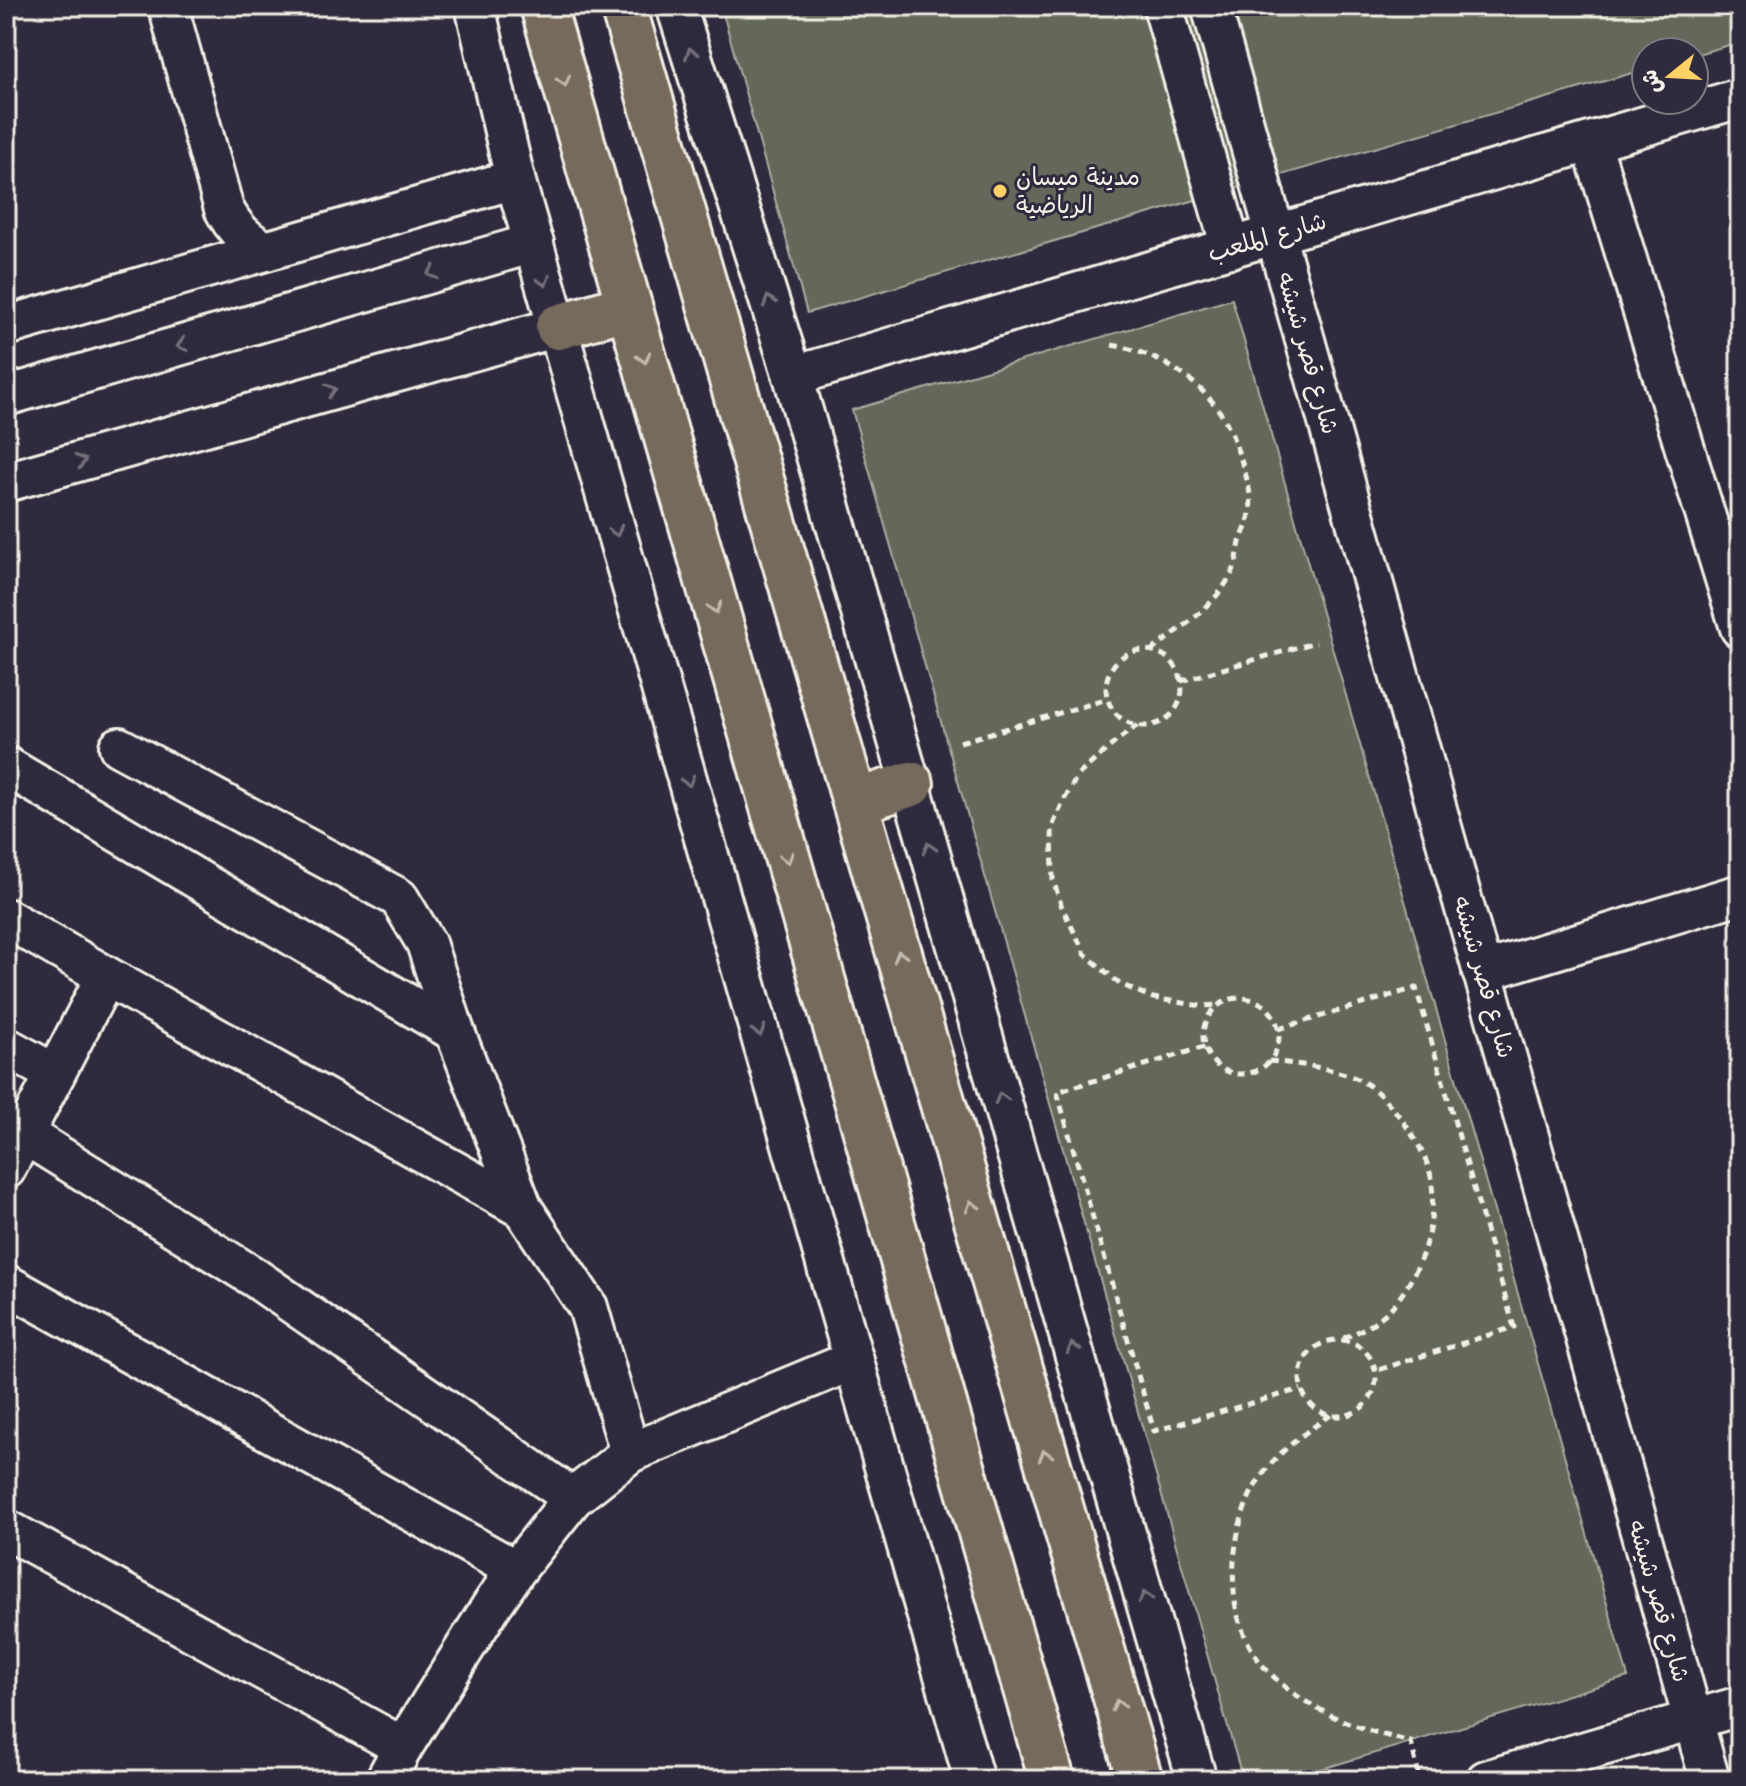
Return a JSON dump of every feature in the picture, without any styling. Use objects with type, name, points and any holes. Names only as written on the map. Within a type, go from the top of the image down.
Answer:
[{"type":"main road","points":[[543,6],[1052,1780]]},
{"type":"main road","points":[[623,6],[1140,1780]]},
{"type":"main road","points":[[558,327],[629,306]]},
{"type":"main road","points":[[855,802],[911,784]]},
{"type":"street","points":[[168,6],[224,209],[241,234],[266,251]]},
{"type":"street","points":[[475,6],[515,179],[974,1780]]},
{"type":"street","points":[[676,6],[793,376],[1197,1780]]},
{"type":"street","points":[[1163,6],[1231,248]]},
{"type":"street","name":"شارع قصر شيشه","points":[[1211,6],[1710,1780]]},
{"type":"street","name":"شارع الملعب","points":[[793,376],[1740,98]]},
{"type":"street","points":[[1591,142],[1740,628]]},
{"type":"street","points":[[6,326],[515,179]]},
{"type":"street","points":[[6,396],[534,243]]},
{"type":"street","points":[[6,482],[558,327]]},
{"type":"street","points":[[119,747],[399,898],[426,943],[455,1032],[523,1209],[588,1307],[630,1453]]},
{"type":"street","points":[[6,766],[455,1032]]},
{"type":"street","points":[[1482,972],[1740,894]]},
{"type":"street","points":[[6,918],[523,1209]]},
{"type":"street","points":[[6,1169],[106,976]]},
{"type":"street","points":[[6,1047],[55,1074]]},
{"type":"street","points":[[24,1134],[254,1277],[573,1498]]},
{"type":"street","points":[[6,1284],[516,1570]]},
{"type":"street","points":[[385,1780],[516,1570],[573,1498],[630,1453],[854,1360]]},
{"type":"street","points":[[6,1529],[403,1747]]},
{"type":"street","points":[[1486,1780],[1740,1706]]},
{"type":"path","points":[[1112,345],[1133,348],[1159,360],[1199,388],[1227,422],[1247,478],[1250,513],[1235,568],[1208,606],[1151,651]]},
{"type":"path","points":[[1181,681],[1316,642]]},
{"type":"path","points":[[1151,651],[1168,658],[1177,669],[1182,694],[1170,717],[1145,726],[1122,718],[1113,710],[1106,688],[1114,665],[1123,657],[1133,652],[1151,651]]},
{"type":"path","points":[[960,742],[1108,699]]},
{"type":"path","points":[[1138,725],[1078,775],[1064,800],[1052,827],[1053,880],[1062,907],[1085,954],[1120,984],[1153,998],[1201,1006],[1219,1005]]},
{"type":"path","points":[[1278,1029],[1416,988],[1514,1327],[1375,1371]]},
{"type":"path","points":[[1242,998],[1253,1000],[1274,1016],[1278,1029],[1274,1054],[1255,1071],[1242,1074],[1229,1072],[1210,1058],[1204,1047],[1205,1024],[1219,1005],[1242,998]]},
{"type":"path","points":[[1204,1047],[1057,1092],[1154,1431],[1301,1389]]},
{"type":"path","points":[[1269,1061],[1340,1072],[1363,1081],[1386,1100],[1399,1116],[1419,1147],[1432,1179],[1429,1228],[1416,1272],[1388,1311],[1359,1332],[1316,1347],[1302,1365],[1301,1389],[1307,1400],[1315,1409],[1339,1416],[1352,1414],[1363,1407],[1371,1397],[1375,1384],[1375,1371],[1362,1349],[1339,1340]]},
{"type":"path","points":[[1331,1415],[1286,1447],[1258,1480],[1244,1510],[1235,1554],[1233,1593],[1243,1633],[1264,1668],[1295,1695],[1324,1713],[1368,1732],[1411,1742],[1420,1780]]},
{"type":"green space","name":"مدينة ميسان الرياضية","points":[[721,6],[1740,6],[1740,42],[1710,50],[1710,36],[1630,36],[1630,74],[807,313]]},
{"type":"green space","points":[[1232,299],[1628,1677],[1285,1780],[1243,1780],[852,410]]},
{"type":"place","name":"مدينة ميسان الرياضية","points":[[1000,191]]}]
